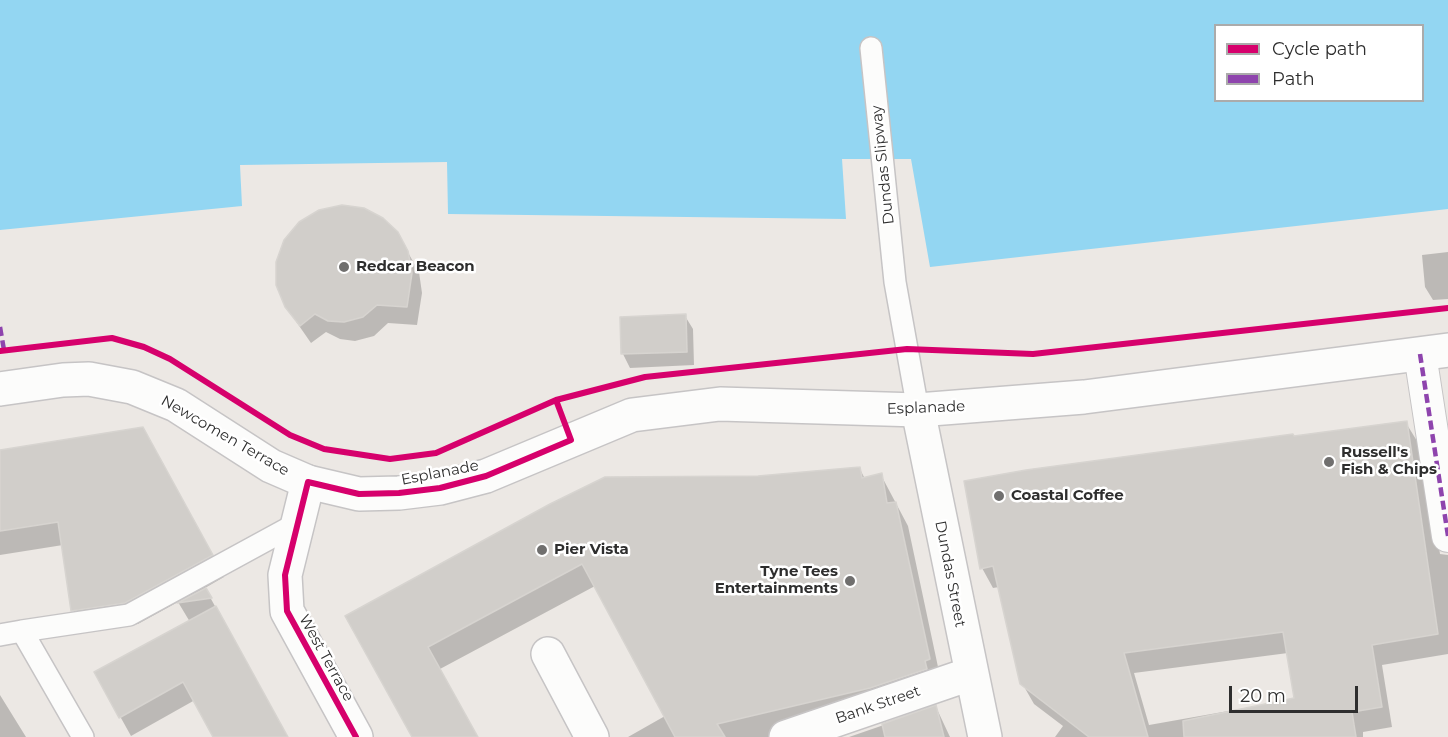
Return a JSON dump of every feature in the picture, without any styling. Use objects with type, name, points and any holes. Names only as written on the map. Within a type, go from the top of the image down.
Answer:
[{"type":"street","name":"Esplanade","points":[[308,482],[359,494],[399,494],[440,488],[486,476],[632,415],[720,404],[918,410],[1084,398],[1434,352]]},
{"type":"street","points":[[1434,352],[1448,536]]},
{"type":"street","name":"Newcomen Terrace","points":[[0,389],[63,380],[89,379],[132,387],[176,405],[271,466],[308,482]]},
{"type":"street","name":"Dundas Street","points":[[918,410],[970,674],[985,737]]},
{"type":"street","name":"West Terrace","points":[[308,482],[285,575],[287,611],[350,735]]},
{"type":"street","points":[[548,654],[592,737]]},
{"type":"street","name":"Bank Street","points":[[786,737],[970,674]]},
{"type":"lane","name":"Dundas Slipway","points":[[871,48],[895,282],[918,410]]},
{"type":"lane","points":[[0,634],[129,615],[296,524]]},
{"type":"lane","points":[[22,631],[82,737]]},
{"type":"water","points":[[0,0],[1448,0],[1448,209],[930,267],[911,159],[842,159],[846,219],[448,214],[447,162],[240,165],[242,206],[0,230]]},
{"type":"building","name":"Redcar Beacon","points":[[342,205],[364,208],[383,218],[398,232],[408,251],[412,273],[407,307],[377,305],[363,317],[344,322],[328,321],[315,314],[300,326],[285,307],[276,285],[276,262],[284,240],[299,222],[319,210]]},
{"type":"building","points":[[686,314],[687,352],[621,354],[620,317]]},
{"type":"building","points":[[1407,421],[1438,634],[1372,645],[1382,707],[1352,712],[1356,737],[1184,737],[1183,721],[1294,698],[1283,632],[1124,653],[1148,737],[1089,737],[1020,684],[993,566],[980,569],[964,481],[1026,470]]},
{"type":"building","points":[[143,427],[213,555],[125,603],[71,611],[58,522],[0,531],[0,450]]},
{"type":"building","points":[[860,467],[862,478],[882,473],[887,503],[896,502],[930,659],[925,661],[927,669],[870,688],[717,724],[725,737],[675,737],[582,564],[428,647],[478,737],[412,737],[345,616],[550,504],[605,477],[758,476]]},
{"type":"building","points":[[206,588],[212,598],[177,603]]},
{"type":"building","points":[[216,606],[288,737],[213,737],[183,682],[119,718],[94,672]]},
{"type":"building","points":[[936,705],[944,737],[885,737],[882,724]]},
{"type":"marked path","points":[[0,327],[4,350]]},
{"type":"marked path","points":[[1420,354],[1448,536]]},
{"type":"cycle path","points":[[356,737],[287,611],[285,575],[308,482],[359,494],[399,493],[440,488],[486,476],[571,440],[556,400],[645,377],[907,349],[1033,354],[1448,308]]},
{"type":"cycle path","points":[[0,351],[112,338],[144,347],[170,359],[290,435],[324,449],[390,459],[436,453],[556,400]]},
{"type":"place","name":"Redcar Beacon","points":[[344,267]]},
{"type":"place","name":"Russell's Fish & Chips","points":[[1329,462]]},
{"type":"place","name":"Coastal Coffee","points":[[999,496]]},
{"type":"place","name":"Pier Vista","points":[[542,550]]},
{"type":"place","name":"Tyne Tees Entertainments","points":[[850,581]]}]
